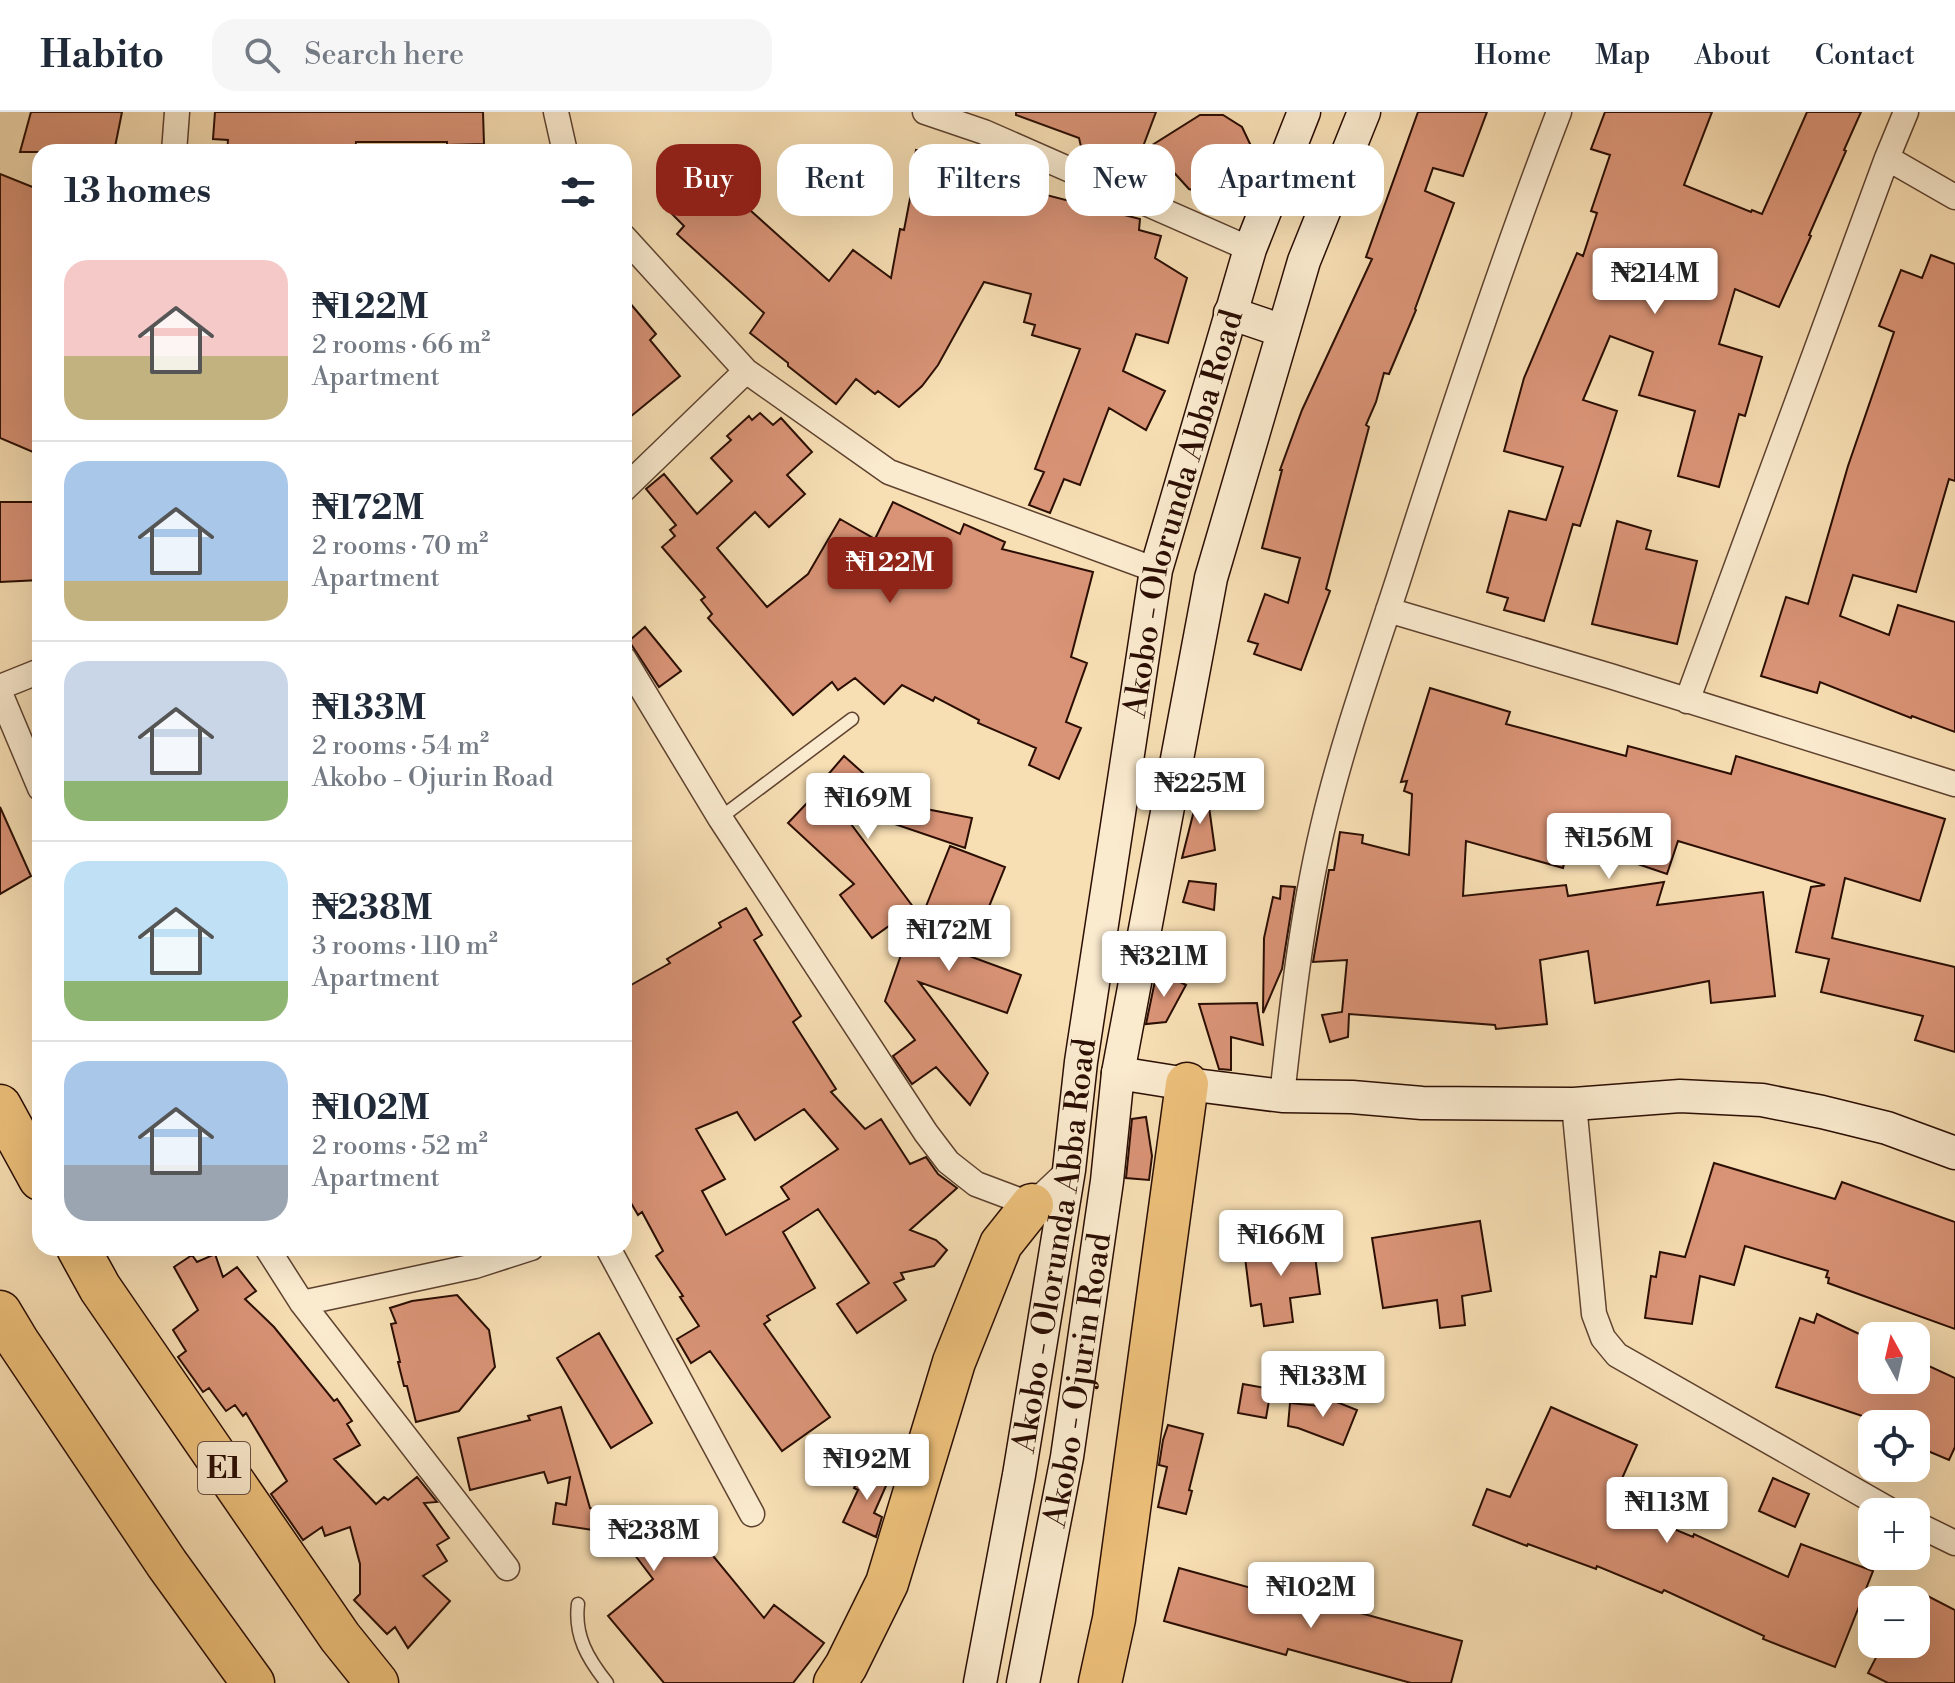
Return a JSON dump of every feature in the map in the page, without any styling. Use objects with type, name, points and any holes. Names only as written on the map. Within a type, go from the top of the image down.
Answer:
[{"type":"highway","points":[[1100,1683],[1114,1619],[1187,1084]]},
{"type":"highway","points":[[0,1106],[32,1164]]},
{"type":"highway","points":[[835,1683],[887,1583],[954,1362],[1001,1244],[1032,1205]]},
{"type":"highway","name":"E1","points":[[82,1256],[100,1288],[340,1637],[377,1683]]},
{"type":"highway","points":[[0,1312],[167,1564],[253,1683]]},
{"type":"main road","name":"Akobo - Olorunda Abba Road","points":[[980,1683],[1019,1475],[1069,1170],[1083,1046],[1156,570],[1250,249],[1304,112]]},
{"type":"main road","name":"Akobo - Olorunda Abba Road","points":[[1118,1073],[1211,578],[1304,261],[1364,112]]},
{"type":"main road","points":[[1230,313],[1283,331]]},
{"type":"main road","points":[[1118,1073],[1282,1096],[1352,1097],[1422,1103],[1574,1104],[1680,1096],[1762,1100],[1887,1128],[1955,1153]]},
{"type":"main road","name":"Akobo - Ojurin Road","points":[[1023,1683],[1067,1457],[1107,1181],[1118,1073]]},
{"type":"street","points":[[175,144],[177,112]]},
{"type":"street","points":[[556,112],[563,144]]},
{"type":"street","points":[[925,112],[988,122],[1250,249]]},
{"type":"street","points":[[1282,1096],[1295,975],[1308,899],[1323,824],[1348,735],[1454,404],[1559,112]]},
{"type":"street","points":[[1687,701],[1906,112]]},
{"type":"street","points":[[1887,158],[1955,197]]},
{"type":"street","points":[[632,246],[746,371],[889,472],[1156,570]]},
{"type":"street","points":[[632,482],[746,371]]},
{"type":"street","points":[[1388,610],[1955,784]]},
{"type":"street","points":[[632,672],[720,818],[948,1162],[976,1184],[1032,1205],[1069,1170]]},
{"type":"street","points":[[32,675],[0,690],[32,768]]},
{"type":"street","points":[[1574,1104],[1594,1314],[1603,1338],[1617,1355],[1868,1498]]},
{"type":"street","points":[[272,1256],[302,1303],[507,1568]]},
{"type":"street","points":[[302,1303],[475,1266],[506,1256]]},
{"type":"street","points":[[612,1256],[752,1514]]},
{"type":"street","points":[[1930,1531],[1955,1543]]},
{"type":"lane","points":[[720,818],[852,719]]},
{"type":"lane","points":[[578,1604],[578,1635],[585,1652],[607,1683]]},
{"type":"building","points":[[31,112],[122,112],[116,144],[32,144],[32,152],[20,152]]},
{"type":"building","points":[[215,112],[483,112],[484,144],[228,144],[228,140],[213,139]]},
{"type":"building","points":[[1016,112],[1156,112],[1144,144],[1080,144],[1079,138],[1016,115]]},
{"type":"building","points":[[1418,112],[1487,112],[1463,176],[1433,168],[1425,191],[1454,203],[1416,310],[1389,374],[1384,373],[1366,425],[1369,427],[1326,589],[1330,591],[1301,670],[1254,654],[1258,644],[1248,641],[1265,594],[1288,603],[1300,558],[1262,548],[1280,470],[1302,410],[1372,259],[1366,257],[1381,216],[1384,216],[1384,207]]},
{"type":"building","points":[[1605,112],[1712,112],[1684,185],[1762,214],[1807,112],[1861,112],[1779,307],[1735,289],[1719,344],[1762,357],[1745,416],[1739,414],[1719,487],[1678,476],[1695,411],[1639,395],[1653,352],[1610,336],[1583,400],[1617,411],[1580,526],[1573,524],[1544,621],[1504,610],[1508,598],[1487,592],[1509,511],[1546,520],[1563,467],[1504,451],[1524,378],[1577,253],[1583,256],[1597,213],[1591,211],[1610,155],[1591,149]]},
{"type":"building","points":[[1200,115],[1223,115],[1242,127],[1250,144],[1191,144],[1189,189],[1175,174],[1175,144],[1154,144]]},
{"type":"building","points":[[0,174],[32,187],[32,452],[0,438]]},
{"type":"building","points":[[1049,196],[1065,200],[1065,216],[1128,216],[1140,219],[1139,230],[1161,236],[1155,258],[1187,278],[1168,343],[1136,334],[1123,371],[1165,391],[1146,430],[1109,408],[1080,485],[1064,479],[1050,513],[1029,505],[1044,472],[1035,469],[1080,349],[1032,335],[1035,325],[1024,322],[1031,294],[984,282],[938,365],[922,386],[899,407],[856,379],[836,404],[750,333],[764,313],[677,234],[684,226],[674,216],[757,216],[829,281],[853,250],[891,278],[900,229],[904,230],[909,204],[909,216],[1049,216]]},
{"type":"building","points":[[1931,255],[1955,264],[1955,481],[1949,479],[1916,592],[1853,575],[1840,616],[1889,635],[1898,605],[1955,622],[1955,732],[1820,682],[1817,693],[1761,676],[1786,597],[1808,604],[1848,466],[1894,332],[1879,326],[1901,270],[1922,278]]},
{"type":"building","points":[[632,306],[656,334],[650,340],[680,376],[632,415]]},
{"type":"building","points":[[760,413],[773,425],[781,418],[812,452],[787,475],[805,494],[769,527],[755,512],[717,548],[767,607],[808,574],[840,519],[875,539],[893,502],[960,534],[964,524],[1005,542],[1002,549],[1093,572],[1071,657],[1087,663],[1066,722],[1081,728],[1059,779],[1029,765],[1036,748],[978,723],[979,720],[935,697],[933,701],[902,685],[884,704],[855,678],[838,690],[832,682],[793,715],[708,618],[712,614],[701,600],[705,597],[662,547],[675,536],[670,530],[676,525],[646,489],[664,474],[697,514],[732,481],[711,458],[731,440],[727,436],[749,416],[752,420]]},
{"type":"building","points":[[0,502],[32,502],[32,580],[0,582]]},
{"type":"building","points":[[1617,521],[1651,531],[1646,549],[1697,561],[1677,644],[1592,624]]},
{"type":"building","points":[[645,627],[681,671],[659,687],[632,646],[632,638]]},
{"type":"building","points":[[1430,688],[1510,712],[1506,724],[1626,756],[1628,746],[1731,774],[1736,756],[1945,819],[1920,901],[1845,878],[1832,938],[1955,967],[1955,1052],[1915,1040],[1923,1016],[1821,992],[1829,959],[1796,952],[1811,887],[1825,885],[1678,841],[1667,874],[1570,841],[1563,868],[1466,841],[1463,896],[1566,885],[1568,896],[1664,882],[1657,905],[1763,892],[1775,996],[1711,1003],[1709,981],[1595,1003],[1588,951],[1540,960],[1547,1024],[1496,1029],[1495,1025],[1349,1014],[1348,1037],[1330,1042],[1322,1015],[1342,1012],[1347,960],[1313,962],[1329,870],[1334,870],[1340,832],[1363,835],[1362,843],[1409,855],[1412,794],[1404,791],[1407,781],[1401,782]]},
{"type":"building","points":[[844,756],[890,797],[921,808],[972,818],[965,848],[836,804],[914,908],[872,938],[840,895],[854,884],[788,823],[829,780],[826,777]]},
{"type":"building","points":[[1204,771],[1215,850],[1182,858]]},
{"type":"building","points":[[0,807],[31,876],[0,894]]},
{"type":"building","points":[[950,846],[1005,867],[969,956],[1021,975],[1007,1013],[919,982],[988,1073],[970,1105],[936,1067],[912,1084],[893,1056],[915,1040],[885,1001],[916,912],[921,919]]},
{"type":"building","points":[[1189,881],[1216,884],[1214,910],[1183,902]]},
{"type":"building","points":[[1281,886],[1295,887],[1282,969],[1263,1013],[1264,938],[1273,897],[1280,899]]},
{"type":"building","points":[[746,908],[762,935],[754,940],[801,1016],[793,1022],[836,1089],[831,1092],[865,1129],[881,1119],[910,1164],[926,1157],[938,1174],[957,1188],[910,1230],[936,1240],[947,1250],[934,1266],[901,1273],[904,1279],[894,1283],[906,1300],[857,1333],[837,1304],[869,1283],[818,1209],[783,1232],[815,1288],[767,1316],[770,1320],[764,1324],[830,1417],[782,1451],[710,1351],[691,1363],[677,1339],[699,1326],[656,1256],[663,1251],[642,1212],[638,1215],[632,1205],[632,984],[670,963],[667,959],[721,927],[719,923]],"holes":[[[804,1109],[838,1149],[781,1187],[789,1199],[726,1235],[702,1191],[725,1179],[696,1129],[737,1112],[755,1140]]]},
{"type":"building","points":[[1164,974],[1186,985],[1166,1022],[1146,1024],[1156,976]]},
{"type":"building","points":[[1257,1003],[1263,1045],[1231,1037],[1231,1070],[1219,1069],[1199,1004]]},
{"type":"building","points":[[1146,1117],[1152,1156],[1149,1180],[1126,1178],[1132,1119]]},
{"type":"building","points":[[1714,1163],[1835,1199],[1842,1182],[1955,1222],[1955,1329],[1828,1283],[1828,1271],[1745,1246],[1734,1285],[1700,1276],[1692,1324],[1645,1318],[1651,1276],[1656,1277],[1660,1252],[1685,1257]]},
{"type":"building","points":[[1480,1221],[1491,1291],[1462,1296],[1465,1325],[1440,1328],[1437,1300],[1383,1308],[1372,1238]]},
{"type":"building","points":[[1313,1241],[1320,1294],[1290,1298],[1293,1322],[1264,1326],[1261,1304],[1251,1306],[1244,1249]]},
{"type":"building","points":[[190,1256],[197,1262],[216,1256],[223,1277],[237,1267],[256,1291],[245,1299],[274,1327],[334,1401],[337,1399],[352,1421],[347,1424],[360,1445],[334,1459],[376,1504],[384,1497],[388,1500],[417,1477],[437,1502],[424,1503],[449,1538],[437,1545],[447,1561],[423,1576],[450,1601],[408,1648],[395,1627],[387,1634],[354,1600],[360,1594],[360,1564],[350,1527],[325,1536],[322,1527],[303,1540],[271,1494],[287,1481],[246,1413],[243,1416],[235,1405],[226,1411],[209,1388],[203,1392],[178,1357],[186,1351],[173,1330],[198,1310],[174,1267]]},
{"type":"building","points":[[457,1295],[489,1330],[495,1367],[459,1411],[416,1422],[398,1362],[391,1324],[396,1323],[390,1308],[412,1301]]},
{"type":"building","points":[[1817,1314],[1858,1333],[1858,1394],[1930,1394],[1930,1366],[1955,1378],[1955,1447],[1949,1460],[1930,1452],[1930,1410],[1858,1410],[1858,1415],[1776,1387],[1800,1318],[1814,1323]]},
{"type":"building","points":[[599,1333],[652,1423],[611,1448],[557,1358]]},
{"type":"building","points":[[1243,1384],[1271,1389],[1266,1418],[1238,1413]]},
{"type":"building","points":[[1324,1397],[1357,1410],[1343,1445],[1288,1426],[1290,1403],[1320,1406]]},
{"type":"building","points":[[561,1407],[590,1508],[644,1518],[653,1512],[684,1554],[700,1540],[764,1618],[774,1605],[824,1643],[793,1683],[664,1683],[608,1616],[653,1579],[619,1534],[553,1524],[556,1503],[566,1505],[570,1477],[548,1483],[544,1472],[470,1490],[458,1438],[530,1420],[528,1416]]},
{"type":"building","points":[[1551,1407],[1637,1445],[1611,1503],[1693,1537],[1694,1534],[1788,1577],[1801,1544],[1858,1565],[1858,1570],[1873,1571],[1867,1586],[1858,1586],[1858,1609],[1835,1667],[1763,1639],[1764,1636],[1664,1590],[1662,1593],[1597,1566],[1596,1569],[1473,1525],[1487,1489],[1510,1497]]},
{"type":"building","points":[[1168,1425],[1203,1434],[1186,1514],[1158,1507],[1167,1467],[1159,1465]]},
{"type":"building","points":[[864,1467],[889,1479],[874,1513],[882,1517],[876,1537],[843,1522],[858,1490],[854,1488]]},
{"type":"building","points":[[1773,1478],[1809,1494],[1795,1527],[1759,1511]]},
{"type":"building","points":[[1179,1568],[1334,1611],[1335,1606],[1462,1641],[1451,1683],[1411,1683],[1288,1649],[1286,1655],[1164,1621]]},
{"type":"building","points":[[1930,1597],[1955,1610],[1955,1683],[1888,1683],[1868,1673],[1876,1658],[1930,1658]]}]
